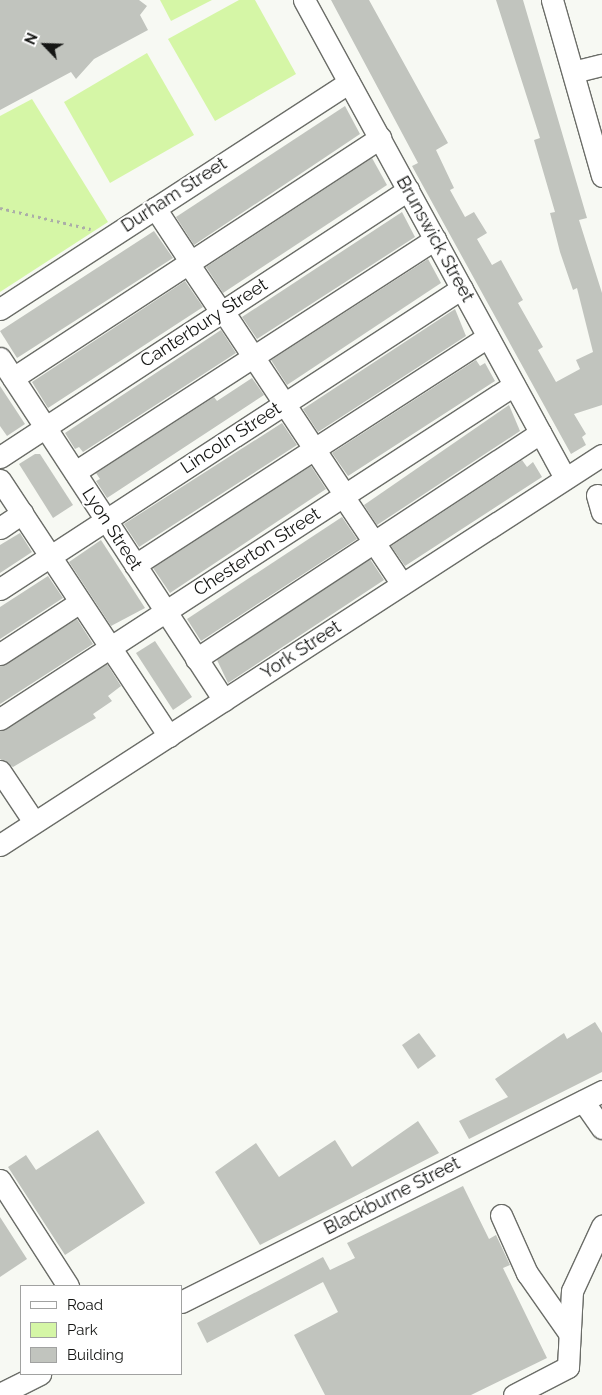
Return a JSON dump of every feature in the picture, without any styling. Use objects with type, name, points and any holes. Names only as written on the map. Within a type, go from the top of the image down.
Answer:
[{"type":"street","name":"Brunswick Street","points":[[304,0],[565,478]]},
{"type":"street","points":[[552,0],[602,176]]},
{"type":"street","points":[[573,72],[602,64]]},
{"type":"street","name":"Durham Street","points":[[0,309],[349,82]]},
{"type":"street","points":[[13,378],[380,138]]},
{"type":"street","name":"Canterbury Street","points":[[0,456],[408,190]]},
{"type":"street","points":[[155,208],[402,584]]},
{"type":"street","points":[[75,472],[435,239]]},
{"type":"street","name":"Lincoln Street","points":[[0,589],[462,288]]},
{"type":"street","points":[[135,565],[488,337]]},
{"type":"street","name":"Lyon Street","points":[[0,358],[224,700]]},
{"type":"street","name":"Chesterton Street","points":[[0,719],[514,385]]},
{"type":"street","points":[[196,659],[540,433]]},
{"type":"street","name":"York Street","points":[[0,845],[602,455]]},
{"type":"street","points":[[0,480],[169,736]]},
{"type":"street","points":[[0,528],[22,513]]},
{"type":"street","points":[[0,654],[80,602]]},
{"type":"street","points":[[0,770],[34,822]]},
{"type":"street","name":"Blackburne Street","points":[[182,1302],[602,1091]]},
{"type":"street","points":[[583,1101],[602,1128]]},
{"type":"street","points":[[0,1180],[67,1285]]},
{"type":"street","points":[[501,1215],[527,1273],[569,1333]]},
{"type":"street","points":[[514,1395],[568,1367],[572,1291],[602,1226]]},
{"type":"street","points":[[0,1394],[38,1375]]},
{"type":"path","points":[[0,208],[90,227],[101,243]]},
{"type":"green space","points":[[160,0],[212,0],[171,21]]},
{"type":"green space","points":[[239,0],[255,0],[296,74],[215,121],[168,39]]},
{"type":"green space","points":[[147,53],[194,135],[110,183],[64,102]]},
{"type":"green space","points":[[32,99],[108,222],[0,292],[0,116]]},
{"type":"building","points":[[0,0],[139,0],[147,6],[140,15],[148,30],[94,59],[76,79],[71,72],[0,110]]},
{"type":"building","points":[[331,0],[369,0],[448,143],[436,150],[454,188],[450,190],[465,217],[474,212],[487,233],[477,239],[492,265],[501,260],[523,300],[518,303],[543,347],[538,350],[556,382],[580,369],[576,360],[593,352],[577,288],[573,290],[560,252],[550,213],[555,212],[534,140],[540,138],[496,0],[523,0],[587,218],[579,220],[602,293],[602,405],[574,414],[586,434],[582,437],[586,445],[571,454],[412,166],[418,163]]},
{"type":"building","points":[[345,106],[360,134],[194,245],[176,217]]},
{"type":"building","points":[[372,158],[387,185],[223,293],[206,267]]},
{"type":"building","points":[[402,212],[415,237],[257,339],[242,317]]},
{"type":"building","points":[[154,231],[173,258],[17,358],[0,331]]},
{"type":"building","points":[[428,259],[441,283],[287,385],[271,360]]},
{"type":"building","points":[[185,281],[203,307],[48,408],[32,382]]},
{"type":"building","points":[[455,309],[466,336],[318,432],[303,409]]},
{"type":"building","points":[[221,330],[236,353],[83,452],[79,447],[75,449],[65,433]]},
{"type":"building","points":[[476,360],[480,366],[485,363],[495,381],[348,476],[332,453]]},
{"type":"building","points":[[252,378],[264,395],[107,498],[96,481],[100,479],[96,473],[214,397],[217,401]]},
{"type":"building","points":[[0,386],[25,424],[7,436],[0,426]]},
{"type":"building","points":[[509,405],[520,431],[377,525],[364,505]]},
{"type":"building","points":[[282,423],[297,445],[139,547],[124,524]]},
{"type":"building","points":[[35,454],[40,454],[73,505],[53,518],[19,464]]},
{"type":"building","points":[[522,460],[527,467],[533,462],[542,477],[405,566],[391,546]]},
{"type":"building","points":[[311,466],[326,489],[170,593],[153,568]]},
{"type":"building","points":[[342,517],[357,539],[201,641],[187,619]]},
{"type":"building","points":[[20,533],[32,552],[0,573],[0,545]]},
{"type":"building","points":[[101,540],[145,608],[111,626],[69,562]]},
{"type":"building","points":[[370,559],[384,580],[228,683],[217,660]]},
{"type":"building","points":[[48,576],[63,598],[0,639],[0,607]]},
{"type":"building","points":[[77,619],[93,644],[0,704],[0,666]]},
{"type":"building","points":[[155,641],[192,697],[173,710],[136,653]]},
{"type":"building","points":[[107,664],[121,686],[108,696],[112,701],[93,714],[96,718],[13,767],[0,759],[0,731]]},
{"type":"building","points":[[595,1022],[602,1033],[602,1072],[469,1139],[459,1121],[508,1097],[495,1079],[564,1033],[567,1039]]},
{"type":"building","points":[[419,1033],[436,1056],[418,1069],[402,1045]]},
{"type":"building","points":[[418,1121],[439,1153],[260,1245],[215,1172],[256,1143],[279,1177],[335,1140],[352,1167]]},
{"type":"building","points":[[98,1130],[145,1203],[65,1255],[8,1167],[26,1155],[36,1170]]},
{"type":"building","points":[[463,1186],[489,1239],[496,1235],[510,1265],[503,1268],[547,1358],[471,1395],[325,1395],[294,1335],[338,1312],[323,1282],[207,1343],[197,1323],[323,1257],[330,1270],[355,1258],[347,1243]]},
{"type":"building","points":[[0,1217],[27,1259],[0,1277]]}]
